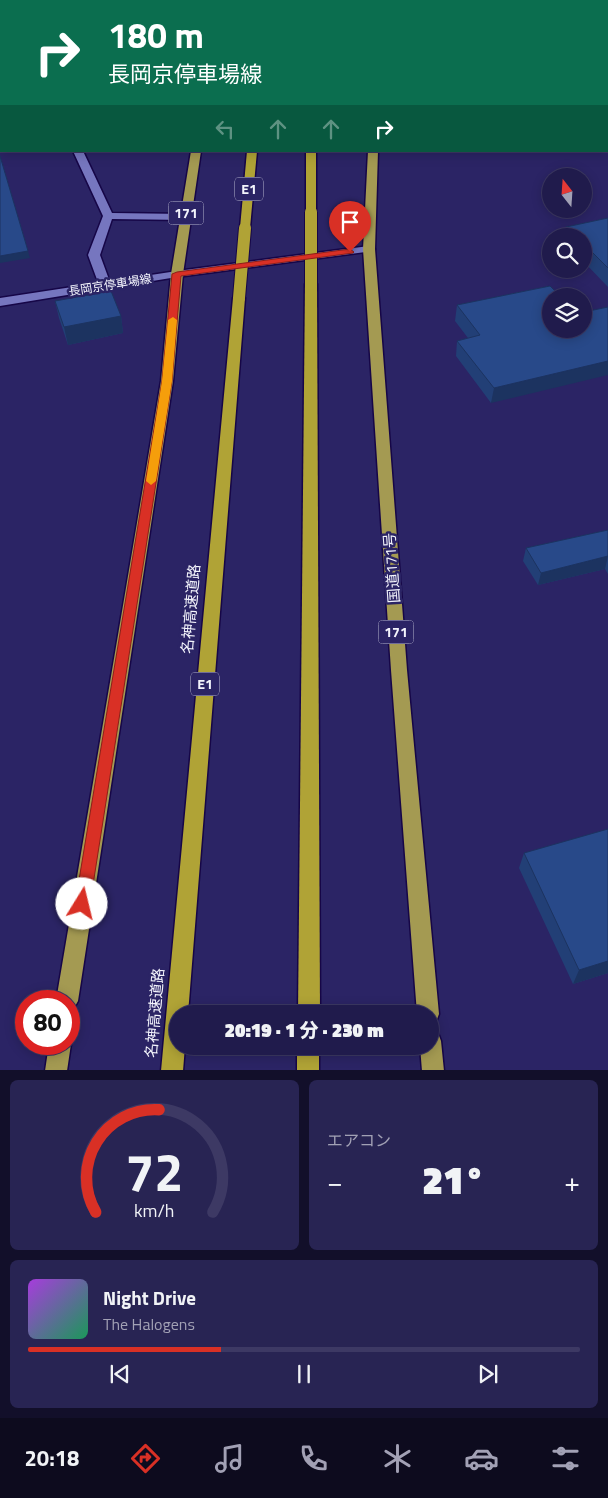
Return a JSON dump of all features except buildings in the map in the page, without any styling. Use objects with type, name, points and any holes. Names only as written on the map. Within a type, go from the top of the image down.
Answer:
[{"type":"highway","name":"171","points":[[69,990],[167,381],[177,274],[196,152]]},
{"type":"highway","name":"名神高速道路","points":[[172,1070],[252,152]]},
{"type":"highway","points":[[308,1005],[311,152]]},
{"type":"highway","name":"国道171号","points":[[373,152],[369,249],[398,661],[427,1005]]},
{"type":"highway","points":[[56,1070],[58,1055]]},
{"type":"highway","points":[[308,1055],[308,1070]]},
{"type":"highway","points":[[431,1055],[432,1070]]},
{"type":"street","points":[[78,152],[108,216],[94,255],[105,286]]},
{"type":"street","points":[[108,216],[186,217]]},
{"type":"street","name":"長岡京停車場線","points":[[0,302],[177,274],[369,249]]},
{"type":"slow traffic","points":[[151,481],[167,381],[173,320]]},
{"type":"route","points":[[82,904],[167,381],[177,274],[350,252]]}]
